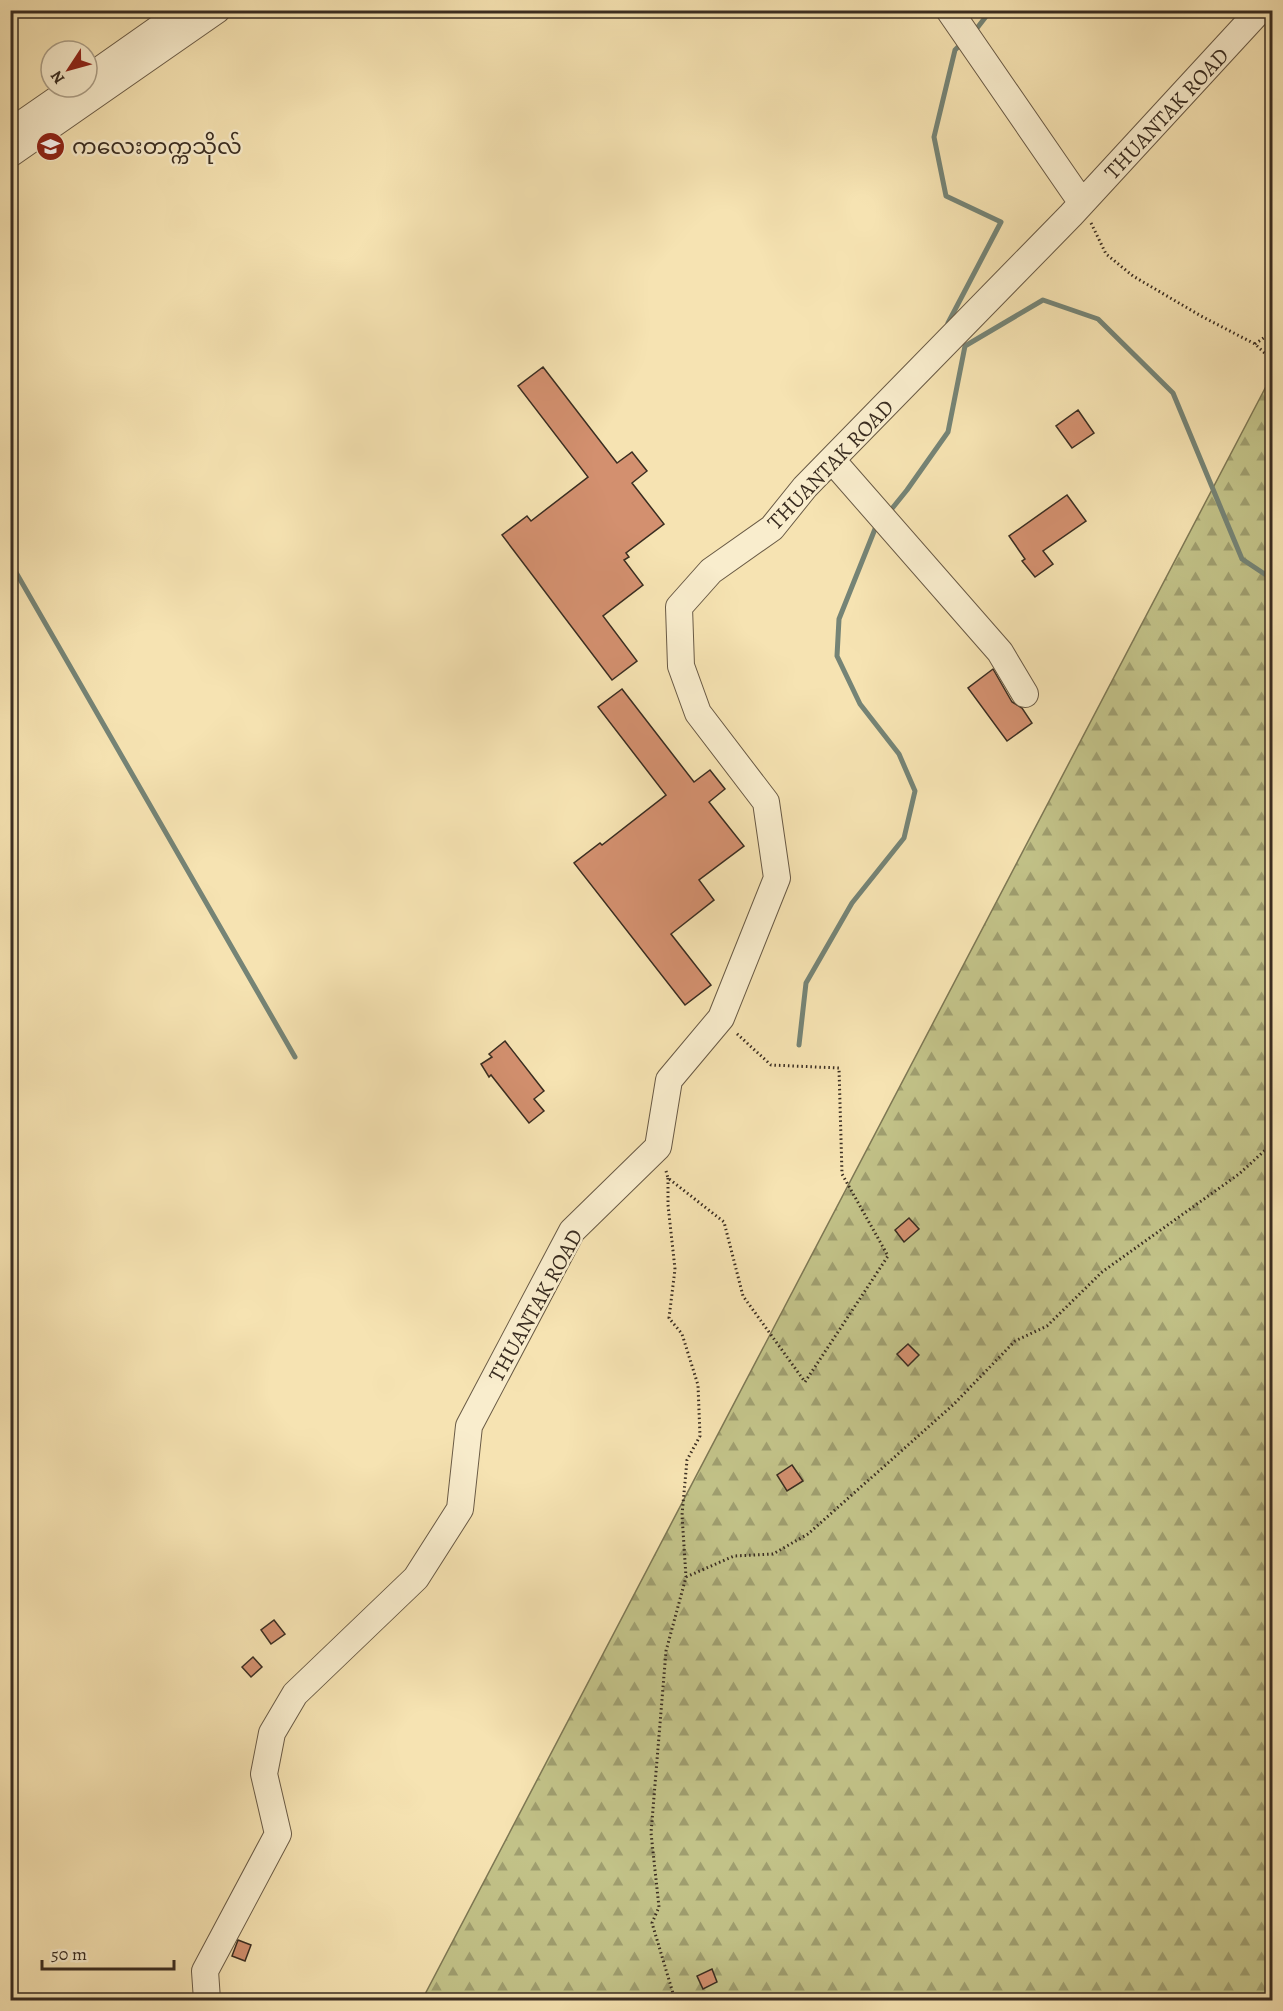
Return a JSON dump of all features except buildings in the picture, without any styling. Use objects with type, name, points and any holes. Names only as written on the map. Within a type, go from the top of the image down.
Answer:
[{"type":"street","points":[[99,70],[185,10]]},
{"type":"street","points":[[10,154],[217,10]]},
{"type":"street","points":[[949,10],[1082,203]]},
{"type":"street","name":"THUANTAK ROAD","points":[[207,2001],[205,1971],[278,1834],[264,1774],[272,1732],[295,1694],[416,1578],[460,1509],[469,1426],[572,1231],[658,1147],[669,1080],[720,1018],[777,879],[766,802],[698,713],[681,666],[680,607],[711,571],[772,528],[805,487],[1082,203],[1232,44],[1260,10]]},
{"type":"street","points":[[10,132],[58,99]]},
{"type":"street","points":[[832,460],[1000,652],[1025,694]]},
{"type":"path","points":[[1082,203],[1106,254],[1133,276],[1255,344],[1272,360]]},
{"type":"path","points":[[1255,344],[1272,332]]},
{"type":"path","points":[[668,1178],[724,1222],[744,1296],[805,1382],[888,1256],[842,1174],[839,1068],[771,1065],[720,1018]]},
{"type":"path","points":[[686,1577],[734,1556],[773,1554],[808,1534],[953,1406],[1015,1341],[1047,1326],[1102,1272],[1239,1174],[1272,1144]]},
{"type":"path","points":[[658,1147],[668,1178],[668,1205],[675,1269],[669,1318],[682,1334],[698,1385],[700,1436],[687,1460],[682,1515],[686,1577],[666,1651],[651,1833],[659,1907],[652,1923],[675,2001]]},
{"type":"green space","points":[[1272,375],[1272,2000],[422,2000]]},
{"type":"waterway","points":[[974,32],[991,10]]},
{"type":"waterway","points":[[948,323],[1001,222],[946,196],[934,137],[955,50],[962,43]]},
{"type":"waterway","points":[[890,511],[948,432],[965,346],[1043,300],[1098,319],[1173,393],[1242,559],[1272,579]]},
{"type":"waterway","points":[[799,1045],[806,983],[852,903],[904,838],[915,791],[899,754],[860,704],[837,656],[839,619],[877,524]]},
{"type":"waterway","points":[[10,562],[295,1057]]},
{"type":"place","name":"ကလေးတက္ကသိုလ်","points":[[51,146]]}]
